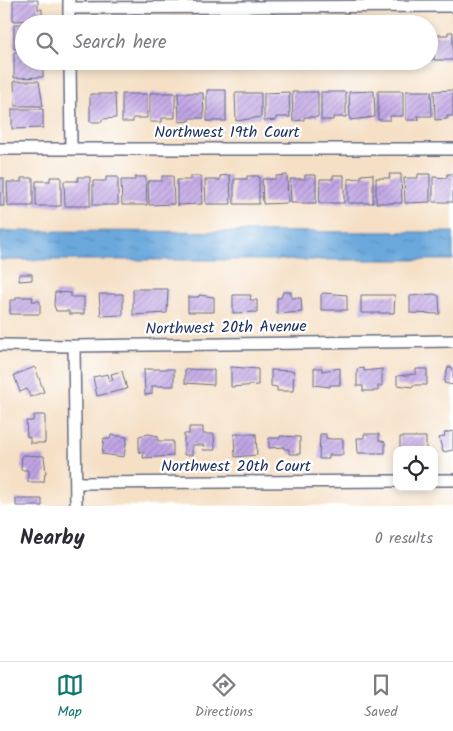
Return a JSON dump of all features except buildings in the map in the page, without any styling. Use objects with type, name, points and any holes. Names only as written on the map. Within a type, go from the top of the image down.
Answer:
[{"type":"street","points":[[69,4],[453,6]]},
{"type":"street","points":[[70,70],[71,148]]},
{"type":"street","name":"Northwest 19th Court","points":[[0,149],[453,149]]},
{"type":"street","name":"Northwest 20th Avenue","points":[[0,345],[74,346],[453,341]]},
{"type":"street","points":[[74,346],[76,506]]},
{"type":"street","points":[[438,480],[453,480]]},
{"type":"street","name":"Northwest 20th Court","points":[[76,483],[393,481]]},
{"type":"water","points":[[0,231],[453,232],[453,260],[0,260]]}]
